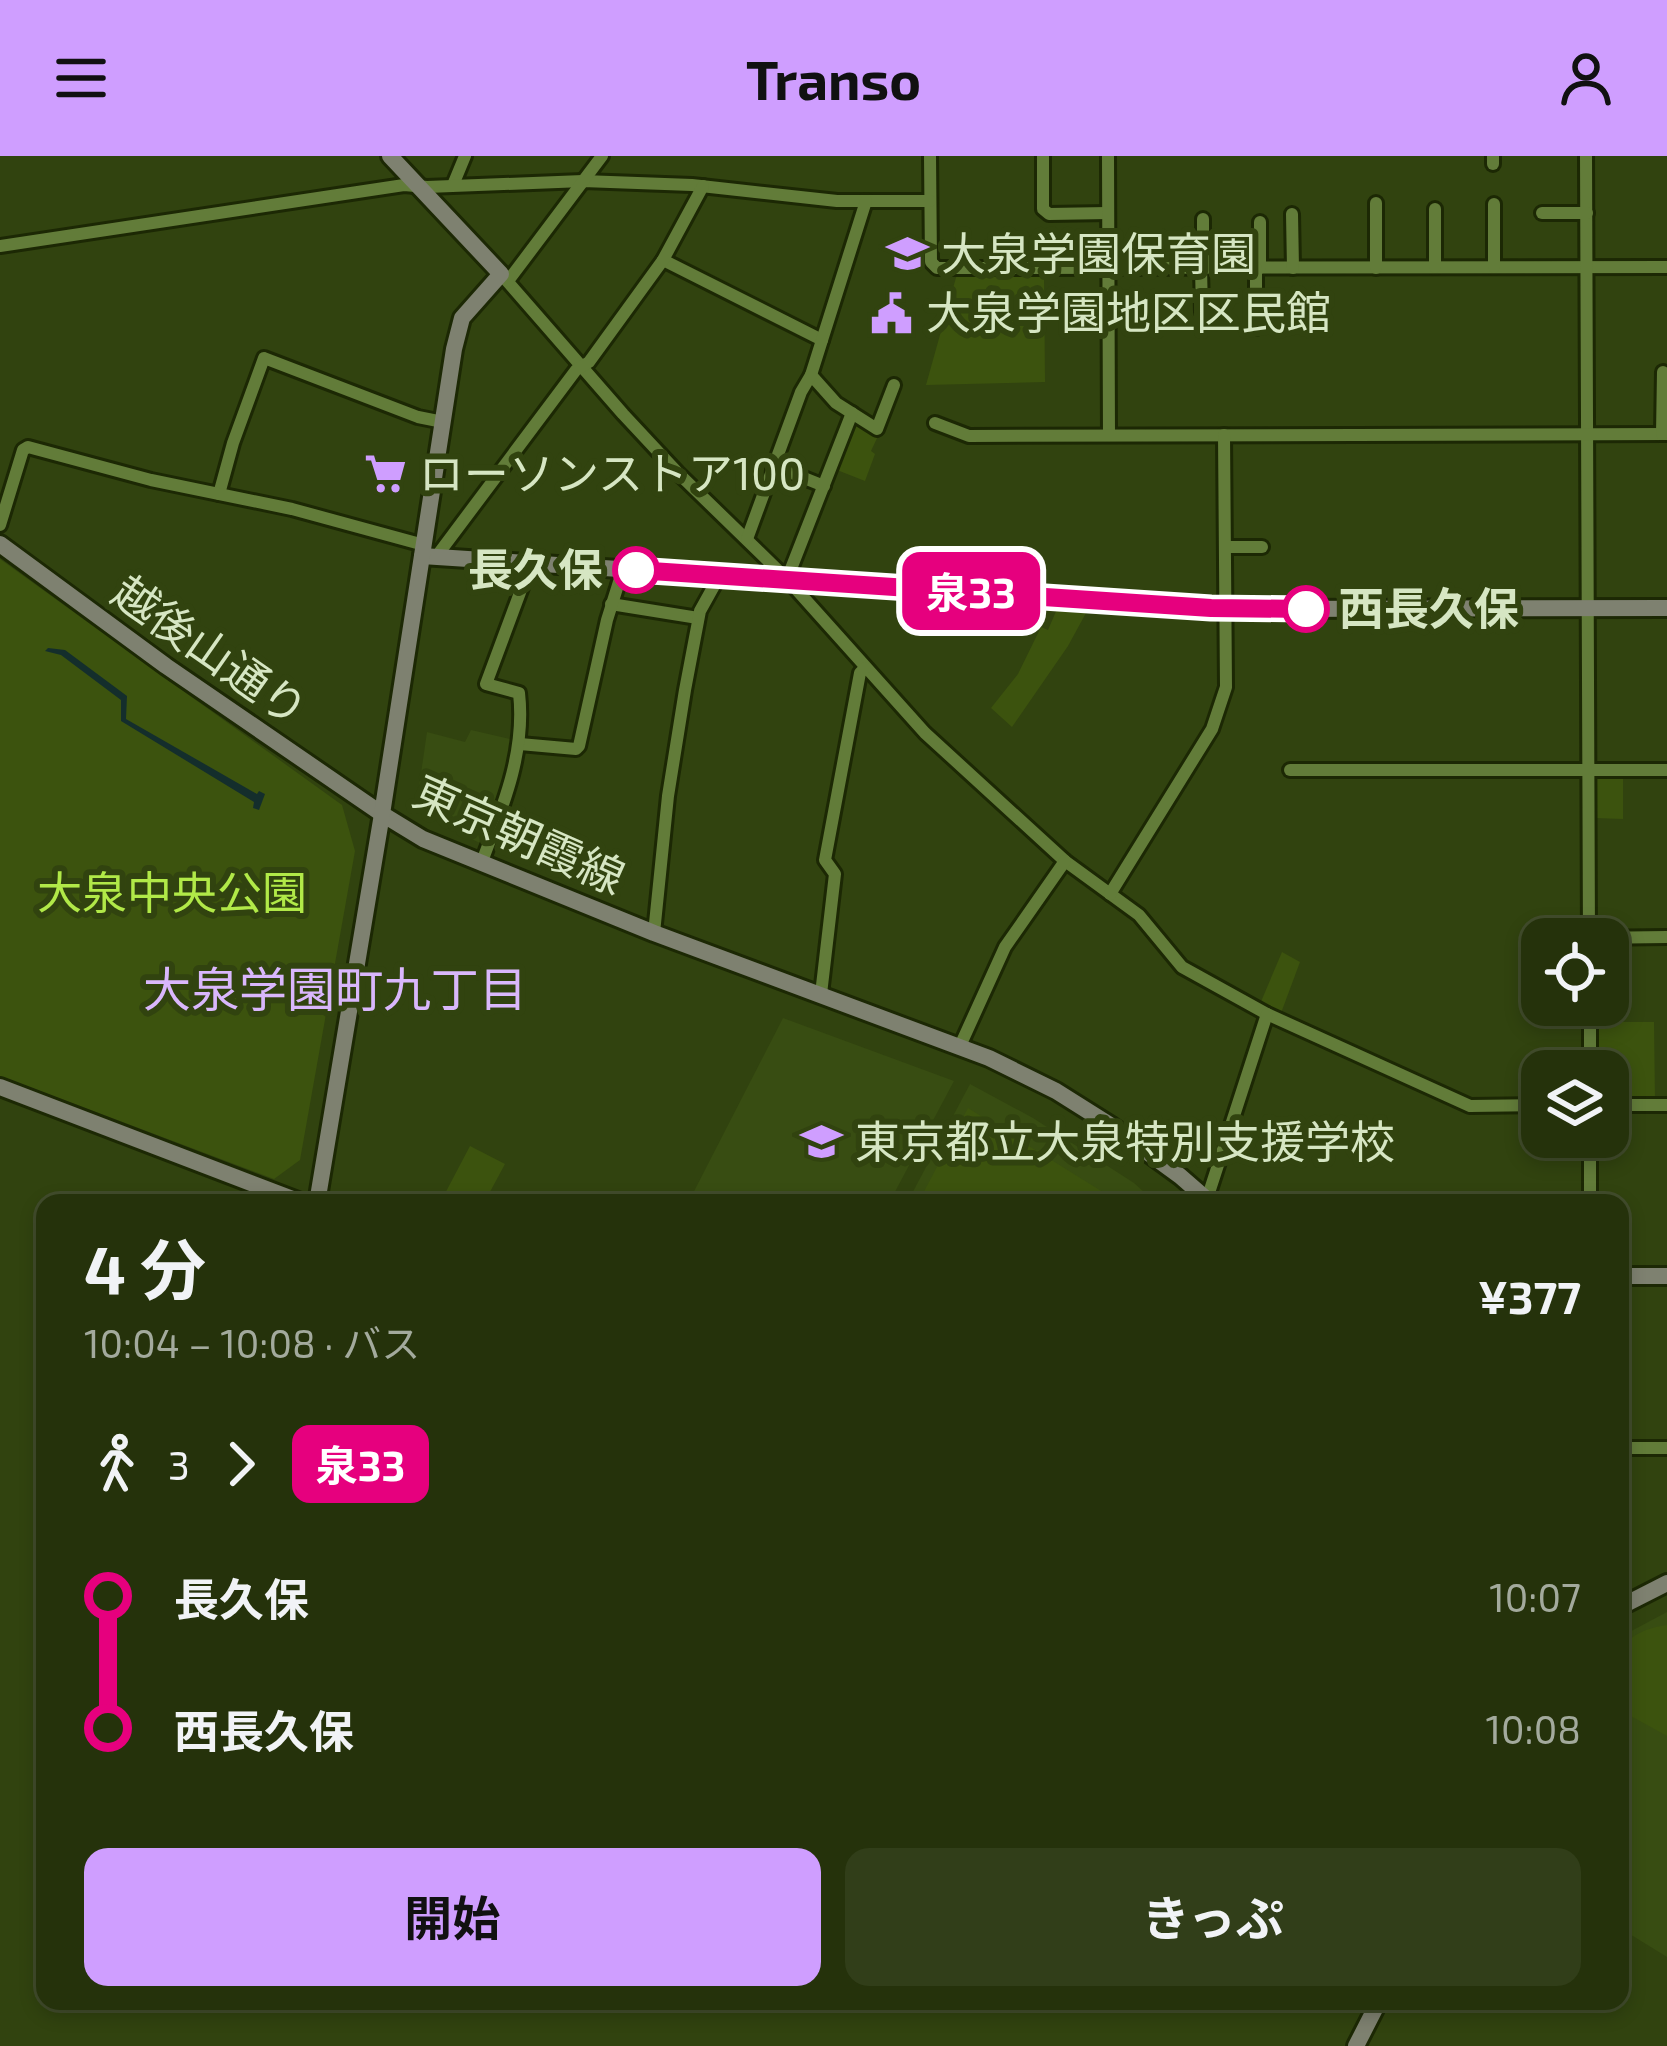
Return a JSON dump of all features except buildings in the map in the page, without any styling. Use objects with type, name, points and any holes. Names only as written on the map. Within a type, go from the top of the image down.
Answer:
[{"type":"street","points":[[390,156],[678,473],[787,578],[960,768],[1065,861],[1138,915],[1182,967],[1267,1014],[1470,1106],[1521,1105]]},
{"type":"street","points":[[452,185],[465,156]]},
{"type":"street","points":[[504,278],[602,156]]},
{"type":"street","points":[[930,156],[931,262],[938,268],[1667,267]]},
{"type":"street","points":[[1043,156],[1043,209],[1049,214],[1108,213]]},
{"type":"street","points":[[1108,156],[1109,435]]},
{"type":"street","points":[[1586,156],[1589,918]]},
{"type":"street","points":[[0,246],[417,185],[583,181],[703,186],[837,201],[930,201]]},
{"type":"street","points":[[427,553],[576,370],[589,362],[663,260],[703,186]]},
{"type":"street","points":[[747,538],[811,376],[866,201]]},
{"type":"street","points":[[1376,203],[1376,268]]},
{"type":"street","points":[[1494,204],[1494,267]]},
{"type":"street","points":[[1435,209],[1435,267]]},
{"type":"street","points":[[1542,213],[1587,213]]},
{"type":"street","points":[[1292,214],[1293,268]]},
{"type":"street","points":[[1202,313],[1204,219]]},
{"type":"street","points":[[1256,328],[1260,222]]},
{"type":"street","points":[[663,260],[822,340]]},
{"type":"street","name":"東京朝霞線","points":[[504,278],[462,318],[454,349],[427,553],[382,814],[423,839],[481,864],[960,1046],[1055,1090],[1145,1149],[1200,1194]]},
{"type":"street","points":[[218,494],[264,358],[418,418],[443,422]]},
{"type":"street","points":[[935,423],[969,436],[1665,434],[1663,372]]},
{"type":"street","points":[[811,376],[836,403],[878,428],[894,385]]},
{"type":"street","points":[[787,578],[852,413]]},
{"type":"street","points":[[1109,894],[1212,729],[1226,687],[1224,435]]},
{"type":"street","points":[[0,525],[25,448],[292,509],[427,553],[1226,609],[1667,608]]},
{"type":"street","points":[[774,466],[824,486]]},
{"type":"street","name":"越後山通り","points":[[0,544],[166,666],[382,814]]},
{"type":"street","points":[[1226,547],[1262,547]]},
{"type":"street","points":[[481,864],[520,744],[520,695],[486,684],[531,563]]},
{"type":"street","points":[[520,744],[579,746],[623,569]]},
{"type":"street","points":[[654,933],[668,796],[698,618],[720,575]]},
{"type":"street","points":[[611,604],[698,618]]},
{"type":"street","points":[[820,994],[836,874],[825,860],[860,673],[865,668]]},
{"type":"street","points":[[1290,770],[1667,770]]},
{"type":"street","points":[[319,1194],[382,814]]},
{"type":"street","points":[[960,1046],[1005,946],[1065,861]]},
{"type":"street","points":[[1629,938],[1667,938]]},
{"type":"street","points":[[1211,1194],[1267,1014]]},
{"type":"street","points":[[1,1092],[279,1194]]},
{"type":"street","points":[[1629,1105],[1667,1105]]},
{"type":"street","points":[[1590,1158],[1590,1194]]},
{"type":"street","points":[[1629,1276],[1667,1276]]},
{"type":"street","points":[[1629,1448],[1667,1448]]},
{"type":"street","points":[[1629,1602],[1667,1583]]},
{"type":"street","points":[[1356,2046],[1374,2010]]},
{"type":"shaded area","points":[[471,730],[514,740],[484,845],[443,825],[417,801],[427,732],[465,742]]},
{"type":"shaded area","name":"東京都立大泉特別支援学校","points":[[783,1018],[954,1081],[894,1194],[693,1194]]},
{"type":"shaded area","points":[[970,1084],[1033,1118],[1146,1194],[912,1194]]},
{"type":"shaded area","points":[[1667,1612],[1667,1957],[1629,1934],[1629,1632]]},
{"type":"green space","points":[[957,274],[1044,274],[1045,382],[926,385]]},
{"type":"green space","points":[[861,424],[878,436],[865,481],[837,470],[854,427]]},
{"type":"green space","name":"大泉中央公園","points":[[0,559],[342,805],[355,851],[300,1160],[274,1179],[0,1076]]},
{"type":"green space","points":[[1057,609],[1086,613],[1012,727],[991,708],[1018,674],[1041,627],[1048,630]]},
{"type":"green space","points":[[1595,776],[1623,776],[1623,819],[1595,818]]},
{"type":"green space","points":[[1282,952],[1300,962],[1281,1013],[1260,1004]]},
{"type":"green space","points":[[1654,1022],[1655,1101],[1629,1100],[1629,1050],[1593,1050],[1592,1026]]},
{"type":"green space","points":[[968,1108],[1106,1194],[923,1194]]},
{"type":"green space","points":[[470,1146],[505,1164],[489,1194],[445,1194]]},
{"type":"green space","points":[[1667,1625],[1667,1736],[1629,1715],[1629,1641]]},
{"type":"water","points":[[65,650],[127,696],[126,719],[257,794],[265,794],[259,810],[253,808],[254,802],[121,721],[121,700],[61,655],[45,651]]},
{"type":"bus line","name":"泉33","points":[[636,570],[1211,608],[1306,609]]},
{"type":"place","name":"大泉学園保育園","points":[[907,254]]},
{"type":"place","name":"大泉学園地区区民館","points":[[892,313]]},
{"type":"place","name":"ローソンストア100","points":[[385,474]]},
{"type":"place","name":"長久保","points":[[636,570]]},
{"type":"place","name":"西長久保","points":[[1306,609]]},
{"type":"place","name":"東京都立大泉特別支援学校","points":[[821,1142]]},
{"type":"district","name":"大泉学園町九丁目","points":[[335,990]]}]
